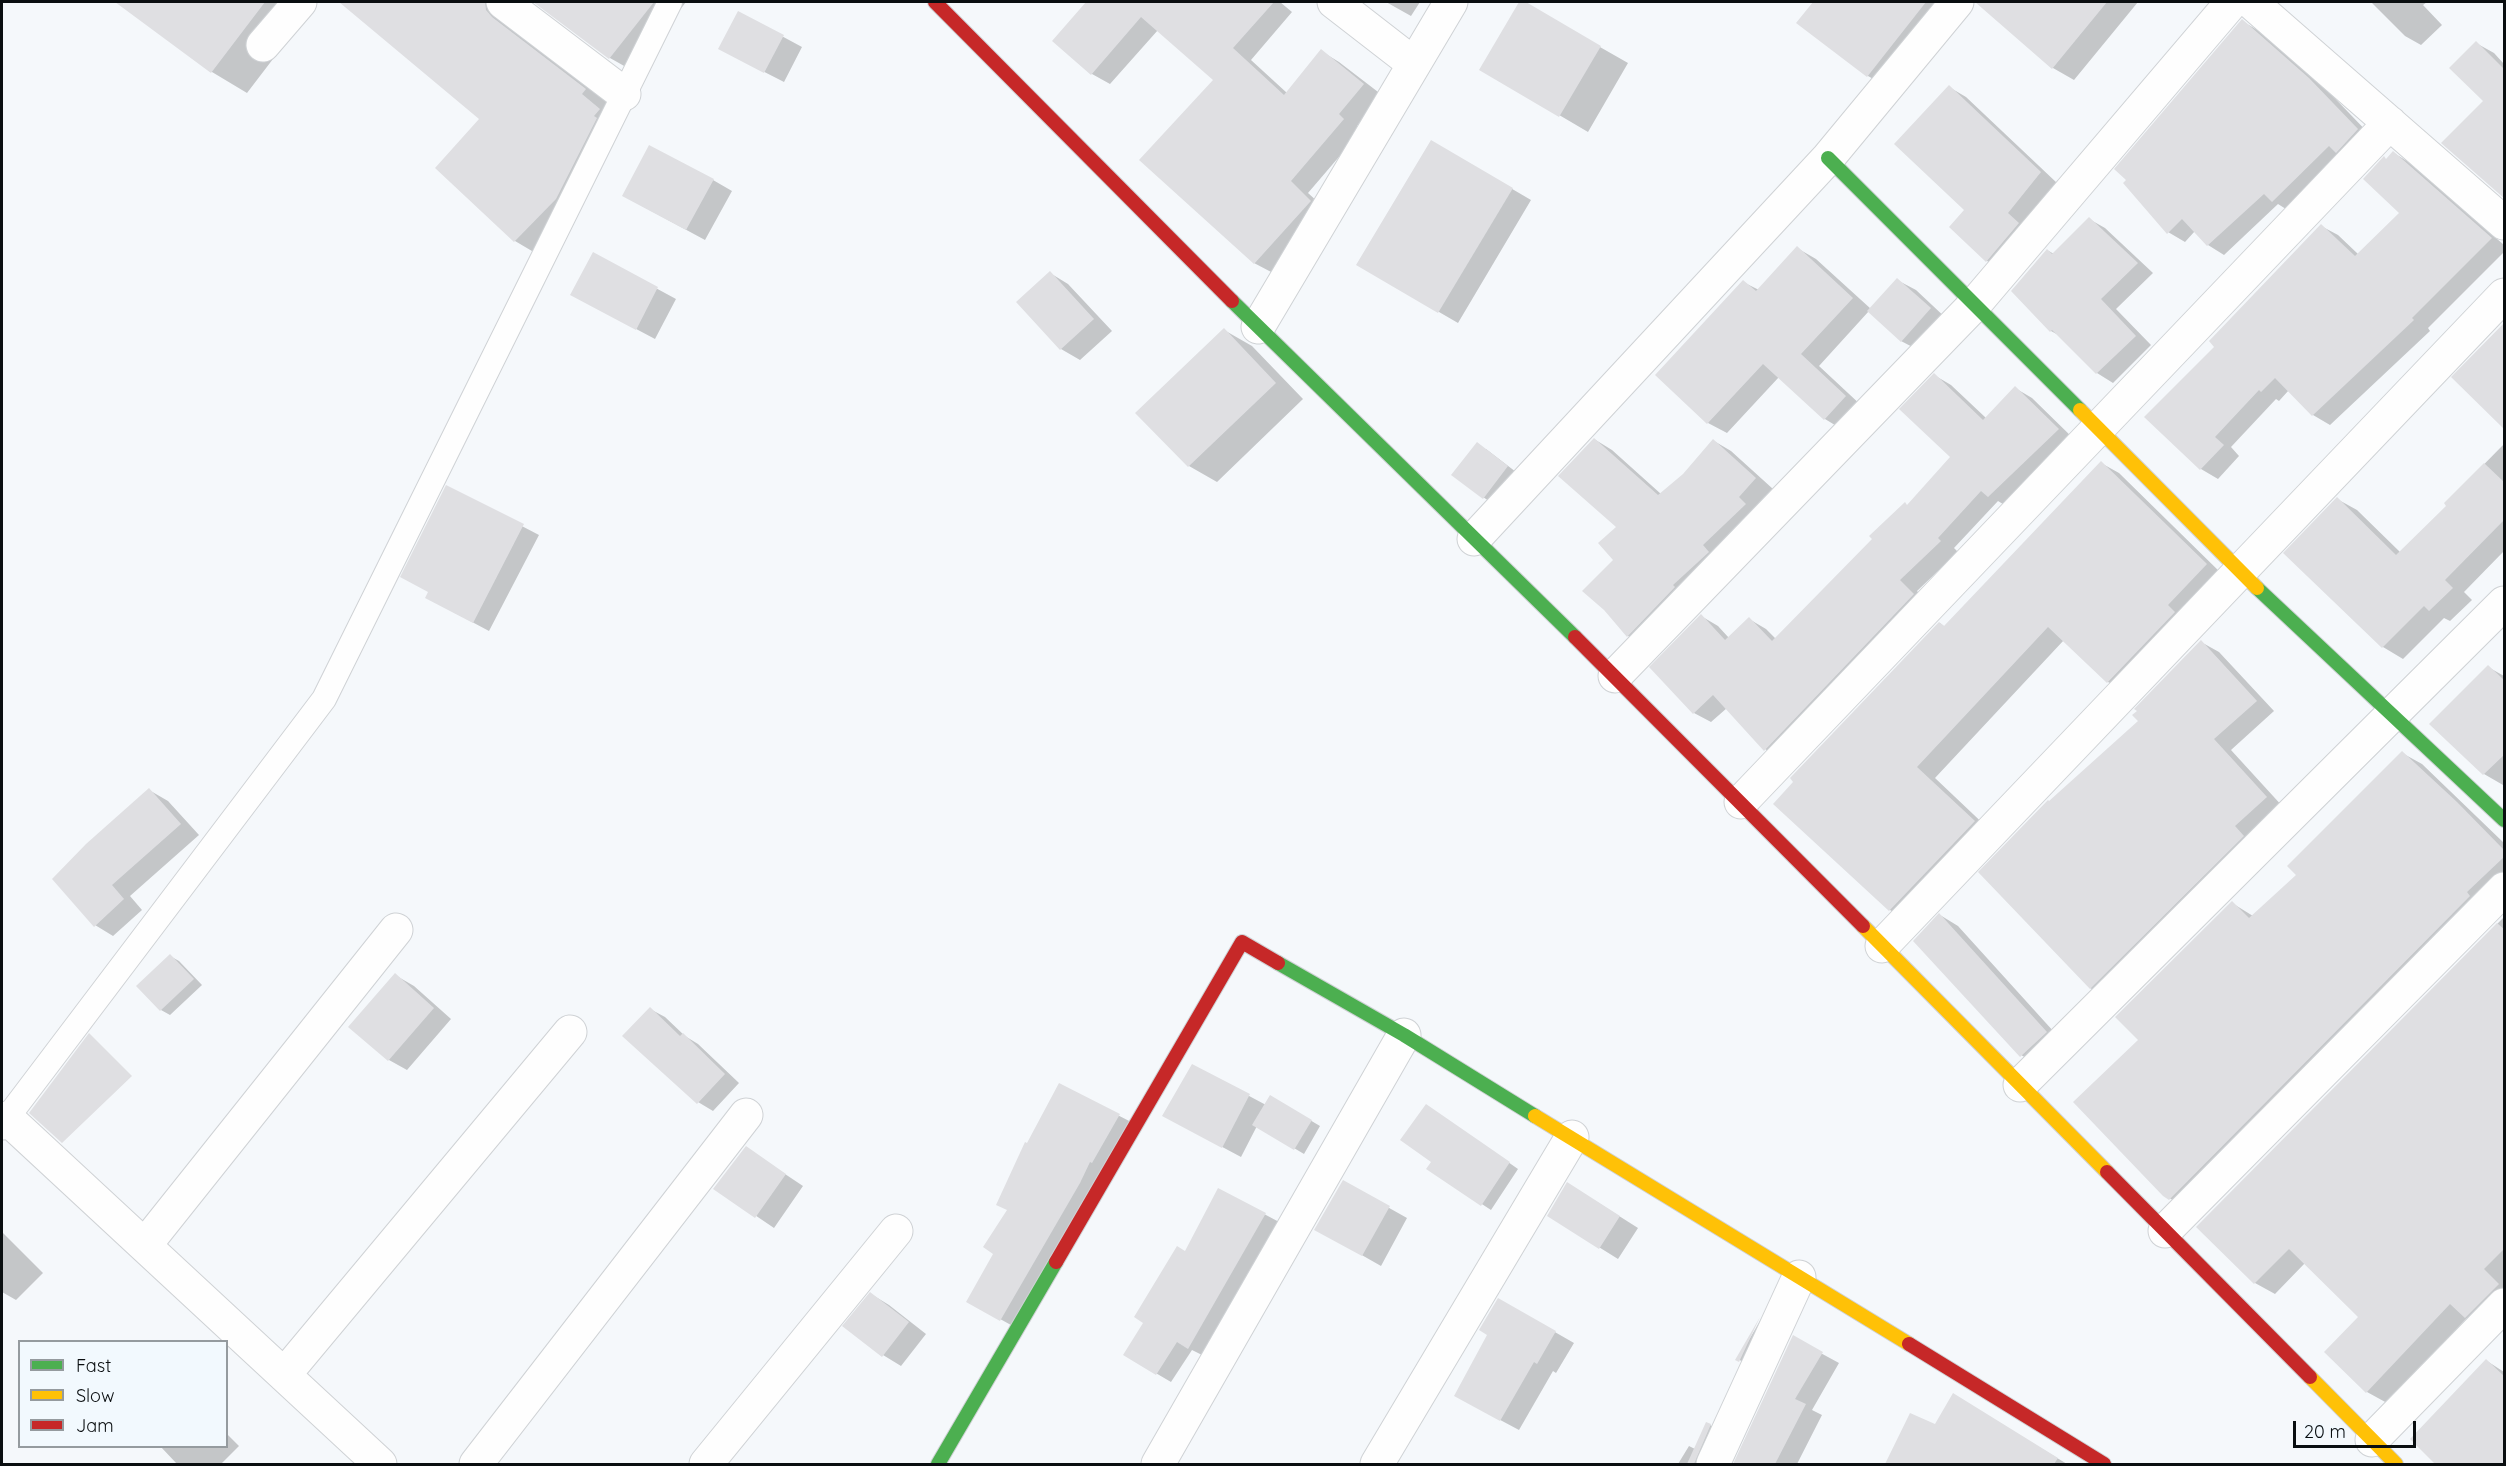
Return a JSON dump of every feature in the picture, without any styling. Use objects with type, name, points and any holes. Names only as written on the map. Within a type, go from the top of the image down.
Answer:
[{"type":"street","points":[[263,45],[300,2]]},
{"type":"street","points":[[503,2],[624,94]]},
{"type":"street","points":[[934,2],[1258,327],[1615,676],[2396,1464]]},
{"type":"street","points":[[1334,2],[1414,64]]},
{"type":"street","points":[[1258,327],[1451,2]]},
{"type":"street","points":[[1474,539],[1828,158],[1957,2]]},
{"type":"street","points":[[1615,676],[1974,305],[2232,2]]},
{"type":"street","points":[[2251,2],[2505,223]]},
{"type":"street","points":[[1741,802],[2390,123]]},
{"type":"street","points":[[1828,158],[2240,572],[2391,716],[2505,820]]},
{"type":"street","points":[[1882,946],[2505,295]]},
{"type":"street","points":[[2020,1085],[2505,603]]},
{"type":"street","points":[[2165,1231],[2505,889]]},
{"type":"street","points":[[145,1245],[396,930]]},
{"type":"street","points":[[938,1464],[1242,942],[1404,1035],[2104,1464]]},
{"type":"street","points":[[284,1375],[570,1032]]},
{"type":"street","points":[[1158,1464],[1404,1035]]},
{"type":"street","points":[[476,1464],[746,1115]]},
{"type":"street","points":[[4,1121],[145,1245],[380,1464]]},
{"type":"street","points":[[1377,1464],[1572,1137]]},
{"type":"street","points":[[706,1464],[896,1231]]},
{"type":"street","points":[[1713,1464],[1799,1277]]},
{"type":"street","points":[[2372,1440],[2505,1305]]},
{"type":"lane","points":[[4,1121],[324,699],[669,2]]},
{"type":"building","points":[[115,2],[265,2],[211,73]]},
{"type":"building","points":[[339,2],[485,2],[486,10],[492,17],[586,89],[582,94],[600,109],[594,116],[597,118],[556,199],[514,242],[435,168],[479,119]]},
{"type":"building","points":[[533,2],[654,2],[609,59]]},
{"type":"building","points":[[1086,2],[1274,2],[1233,48],[1284,95],[1321,49],[1364,84],[1339,114],[1344,119],[1291,181],[1311,201],[1254,264],[1139,160],[1213,80],[1141,17],[1091,75],[1052,41]]},
{"type":"building","points":[[1519,2],[1526,2],[1601,46],[1559,117],[1479,70]]},
{"type":"building","points":[[1813,2],[1926,2],[1867,77],[1796,23]]},
{"type":"building","points":[[1975,2],[2107,2],[2052,69]]},
{"type":"building","points":[[738,11],[784,35],[764,73],[718,49]]},
{"type":"building","points":[[2242,19],[2309,78],[2358,129],[2336,153],[2329,146],[2272,202],[2264,194],[2207,246],[2182,219],[2167,234],[2123,183],[2126,180],[2114,169]]},
{"type":"building","points":[[2476,41],[2505,70],[2505,199],[2441,143],[2483,101],[2449,68]]},
{"type":"building","points":[[1949,85],[2041,172],[2008,213],[2019,223],[1986,262],[1949,227],[1964,210],[1894,144]]},
{"type":"building","points":[[1431,140],[1513,188],[1438,313],[1356,265]]},
{"type":"building","points":[[649,145],[714,179],[686,230],[622,196]]},
{"type":"building","points":[[2393,151],[2492,238],[2412,318],[2414,320],[2312,416],[2275,378],[2261,392],[2259,390],[2215,437],[2224,445],[2200,470],[2144,417],[2214,347],[2209,341],[2321,224],[2355,256],[2399,213],[2363,179],[2384,156],[2386,159]]},
{"type":"building","points":[[2089,217],[2138,263],[2101,299],[2136,336],[2096,374],[2052,330],[2050,332],[2011,291],[2047,249],[2052,254]]},
{"type":"building","points":[[1797,246],[1853,298],[1801,354],[1846,396],[1824,420],[1763,364],[1707,424],[1655,375],[1743,280],[1756,291]]},
{"type":"building","points":[[593,252],[658,287],[636,330],[570,295]]},
{"type":"building","points":[[1050,271],[1094,319],[1060,350],[1016,302]]},
{"type":"building","points":[[1897,278],[1931,308],[1901,342],[1867,311]]},
{"type":"building","points":[[2505,322],[2505,430],[2451,377]]},
{"type":"building","points":[[1224,328],[1276,383],[1188,467],[1135,413]]},
{"type":"building","points":[[1934,373],[1983,420],[2015,386],[2059,429],[1988,497],[1981,491],[1938,538],[1941,541],[1900,580],[1914,594],[1764,751],[1713,695],[1693,714],[1649,667],[1701,614],[1725,640],[1749,617],[1772,641],[1872,539],[1869,536],[1905,502],[1907,505],[1950,457],[1899,409]]},
{"type":"building","points":[[1594,438],[1658,495],[1683,474],[1713,439],[1756,478],[1739,497],[1746,504],[1703,545],[1709,552],[1673,585],[1675,587],[1627,637],[1604,610],[1582,591],[1613,560],[1598,543],[1616,527],[1558,476]]},
{"type":"building","points":[[1477,442],[1508,466],[1483,499],[1451,475]]},
{"type":"building","points":[[2101,461],[2207,564],[2168,605],[2175,612],[2107,683],[2048,627],[1917,767],[1975,821],[1889,911],[1773,804],[1793,782],[1790,778],[1939,622],[1944,626]]},
{"type":"building","points":[[2484,463],[2505,483],[2505,519],[2445,580],[2453,588],[2429,611],[2424,606],[2382,648],[2283,553],[2337,497],[2396,555],[2446,506],[2444,503]]},
{"type":"building","points":[[446,485],[524,524],[473,623],[425,598],[428,592],[400,577]]},
{"type":"building","points":[[2201,640],[2257,701],[2214,739],[2267,797],[2235,826],[2244,836],[2090,989],[1978,872],[2048,800],[2138,721],[2132,715],[2137,711],[2134,709]]},
{"type":"building","points":[[2488,665],[2505,681],[2505,754],[2483,775],[2429,724]]},
{"type":"building","points":[[2402,751],[2457,802],[2505,851],[2505,856],[2467,892],[2470,896],[2169,1200],[2073,1102],[2138,1040],[2115,1017],[2232,901],[2249,918],[2296,875],[2287,866]]},
{"type":"building","points":[[149,788],[181,824],[112,885],[124,899],[94,927],[52,879],[86,844]]},
{"type":"building","points":[[1939,913],[2047,1032],[2020,1057],[1913,941]]},
{"type":"building","points":[[2497,923],[2505,930],[2505,1248],[2484,1269],[2499,1284],[2465,1318],[2450,1304],[2366,1393],[2324,1352],[2358,1317],[2289,1249],[2254,1284],[2196,1227]]},
{"type":"building","points":[[170,954],[194,979],[160,1011],[136,986]]},
{"type":"building","points":[[395,973],[434,1008],[388,1061],[348,1027]]},
{"type":"building","points":[[650,1007],[680,1036],[683,1033],[725,1074],[697,1104],[622,1036]]},
{"type":"building","points":[[89,1033],[132,1076],[62,1143],[29,1113]]},
{"type":"building","points":[[1192,1064],[1250,1094],[1222,1148],[1162,1116]]},
{"type":"building","points":[[1059,1083],[1120,1114],[1092,1163],[1090,1162],[1000,1321],[966,1302],[993,1254],[983,1247],[1007,1210],[996,1205],[1025,1142],[1027,1143]]},
{"type":"building","points":[[1270,1095],[1312,1120],[1294,1150],[1252,1125]]},
{"type":"building","points":[[1426,1104],[1510,1162],[1481,1206],[1426,1169],[1431,1162],[1400,1140]]},
{"type":"building","points":[[746,1146],[786,1174],[755,1218],[713,1189]]},
{"type":"building","points":[[1343,1180],[1390,1206],[1362,1256],[1314,1230]]},
{"type":"building","points":[[1567,1182],[1620,1216],[1599,1249],[1547,1216]]},
{"type":"building","points":[[1218,1188],[1266,1213],[1188,1349],[1177,1342],[1156,1375],[1123,1355],[1143,1323],[1134,1317],[1177,1246],[1185,1251]]},
{"type":"building","points":[[870,1292],[909,1322],[882,1357],[842,1326]]},
{"type":"building","points":[[1498,1298],[1556,1331],[1537,1364],[1534,1362],[1500,1421],[1454,1396],[1487,1335],[1479,1330]]},
{"type":"building","points":[[1760,1317],[1739,1362],[1735,1360]]},
{"type":"building","points":[[1793,1335],[1823,1352],[1795,1399],[1806,1404],[1775,1464],[1733,1464]]},
{"type":"building","points":[[2486,1359],[2505,1377],[2505,1464],[2435,1464],[2410,1439]]},
{"type":"building","points":[[1953,1393],[2058,1458],[2054,1464],[1885,1464],[1910,1413],[1935,1424]]},
{"type":"building","points":[[1706,1422],[1711,1424],[1694,1464],[1687,1464]]},
{"type":"traffic: fast","points":[[1828,158],[2080,410]]},
{"type":"traffic: fast","points":[[1232,301],[1575,637]]},
{"type":"traffic: fast","points":[[2257,588],[2504,820]]},
{"type":"traffic: fast","points":[[1278,963],[1404,1035],[1535,1116]]},
{"type":"traffic: fast","points":[[938,1464],[1056,1262]]},
{"type":"traffic: slow","points":[[2080,410],[2257,588]]},
{"type":"traffic: slow","points":[[1863,926],[2107,1172]]},
{"type":"traffic: slow","points":[[1535,1116],[1909,1344]]},
{"type":"traffic: slow","points":[[2310,1377],[2396,1464]]},
{"type":"traffic: jam","points":[[935,2],[1232,301]]},
{"type":"traffic: jam","points":[[1575,637],[1863,926]]},
{"type":"traffic: jam","points":[[1056,1262],[1242,942],[1278,963]]},
{"type":"traffic: jam","points":[[2107,1172],[2310,1377]]},
{"type":"traffic: jam","points":[[1909,1344],[2104,1464]]}]
